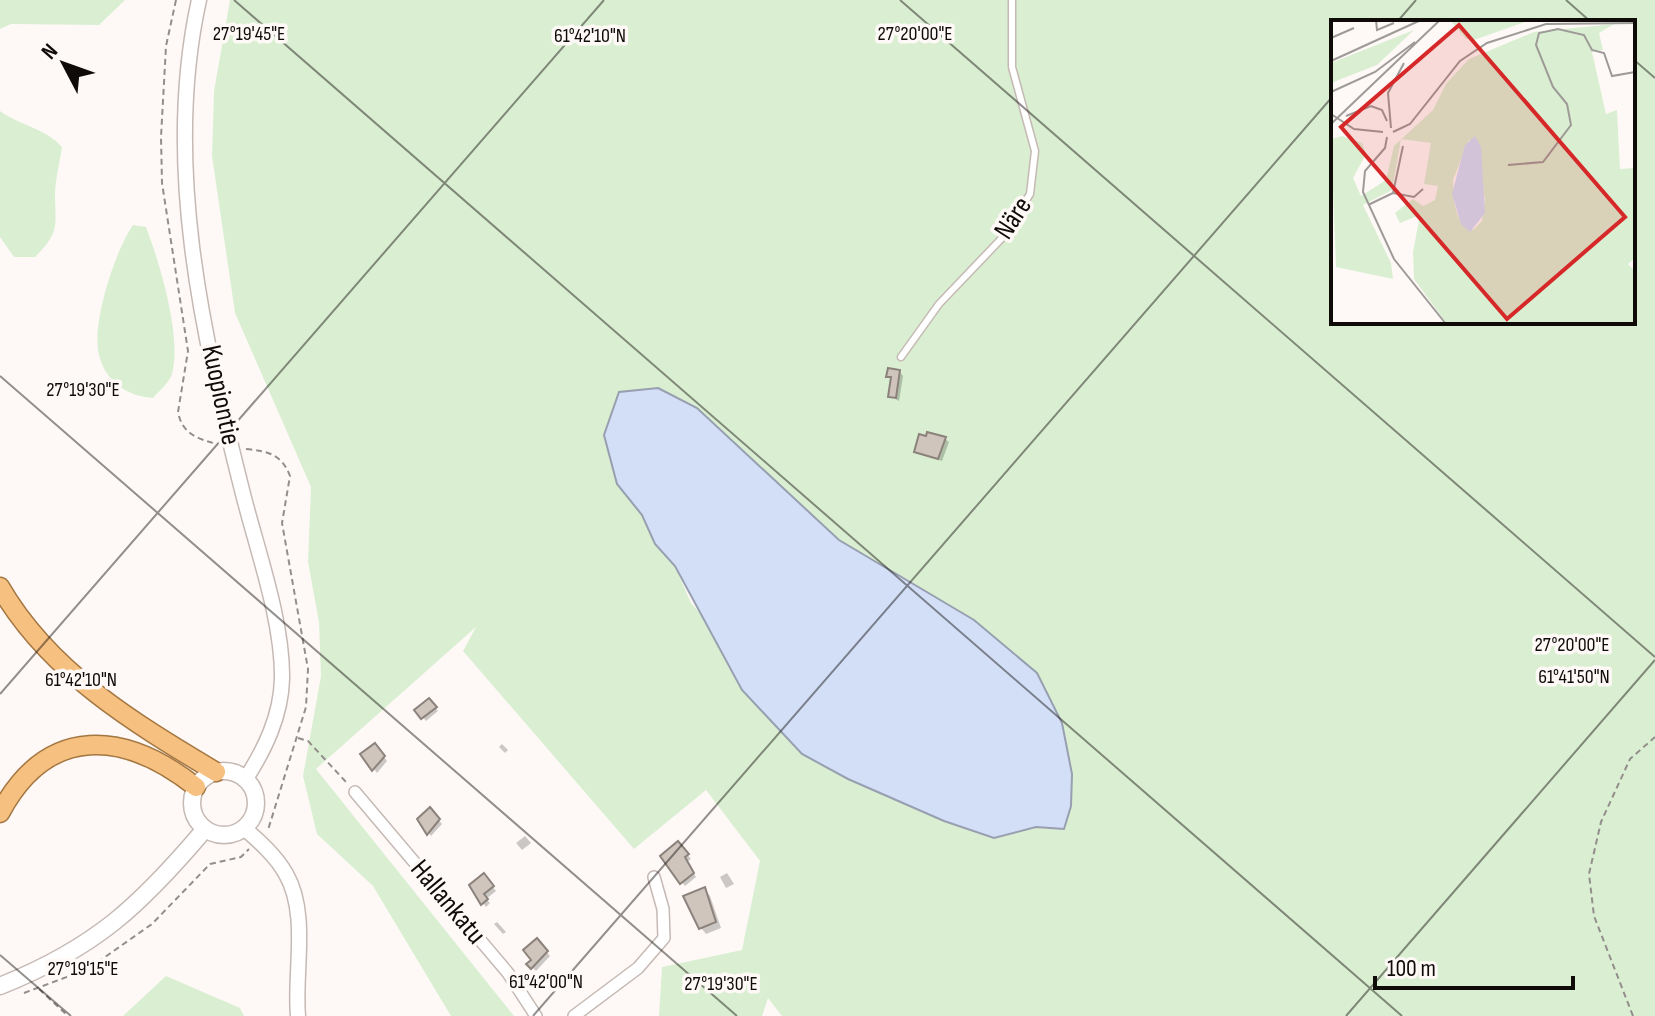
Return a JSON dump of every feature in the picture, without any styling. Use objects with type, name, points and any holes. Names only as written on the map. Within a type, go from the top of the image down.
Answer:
[{"type":"highway","points":[[0,587],[35,639],[82,684],[216,772]]},
{"type":"highway","points":[[0,813],[26,776],[48,757],[91,743],[120,746],[147,756],[196,787]]},
{"type":"main road","points":[[216,772],[235,773],[245,780],[256,804],[244,828],[228,835],[205,829],[193,810],[196,787],[216,772]]},
{"type":"main road","points":[[0,986],[63,957],[108,930],[160,882],[205,829]]},
{"type":"street","name":"Kuopiontie","points":[[199,0],[188,52],[183,147],[198,284],[233,455],[282,661],[279,703],[273,727],[245,780]]},
{"type":"street","name":"Hallankatu","points":[[355,792],[508,973],[536,1016]]},
{"type":"street","points":[[244,828],[280,865],[293,890],[298,929],[298,1016]]},
{"type":"street","points":[[574,1016],[638,968],[664,938],[663,909],[654,877]]},
{"type":"lane","name":"Näre","points":[[901,357],[939,304],[1002,238],[1030,194],[1035,151],[1012,67],[1012,0]]},
{"type":"path","points":[[176,0],[166,46],[161,137],[162,183],[188,351],[178,412],[180,420],[194,438],[218,445]]},
{"type":"path","points":[[68,1016],[39,988],[65,981],[121,948],[152,924],[210,864],[241,857],[273,822],[285,769],[306,707],[308,669],[282,523],[290,476],[279,458],[267,451],[246,449]]},
{"type":"path","points":[[297,737],[308,741],[355,792]]},
{"type":"path","points":[[1633,1016],[1594,916],[1589,874],[1601,822],[1630,759],[1655,737]]},
{"type":"green space","points":[[0,0],[125,0],[99,25],[11,24],[0,29]]},
{"type":"green space","points":[[230,0],[1655,0],[1655,1016],[782,1016],[768,998],[762,1016],[659,1016],[662,967],[742,950],[760,861],[706,790],[634,849],[463,651],[476,627],[316,769],[514,1016],[451,1016],[373,886],[317,834],[303,776],[321,676],[319,622],[308,562],[311,487],[235,313],[212,156],[214,91]],"holes":[[[612,460],[786,494],[839,540],[900,576],[1062,723],[1072,774],[1071,806],[1036,827],[993,838],[944,821],[848,779],[691,603],[675,566],[655,544],[642,515],[617,484]]]},
{"type":"green space","points":[[0,111],[48,135],[62,147],[56,186],[55,227],[49,241],[35,257],[14,257],[0,237]]},
{"type":"green space","points":[[133,225],[146,227],[172,321],[172,374],[153,398],[127,391],[113,380],[102,365],[97,342],[106,288]]},
{"type":"green space","points":[[166,976],[240,1008],[244,1016],[123,1016]]},
{"type":"water","points":[[658,388],[697,408],[839,540],[974,620],[1037,673],[1062,723],[1072,774],[1071,806],[1064,829],[1036,827],[994,838],[944,821],[848,779],[802,754],[742,690],[675,566],[655,544],[642,515],[617,484],[604,435],[619,392]]},
{"type":"building","points":[[888,368],[900,370],[896,398],[888,397],[891,377],[886,377]]},
{"type":"building","points":[[927,432],[946,437],[938,459],[914,452],[919,434],[926,436]]},
{"type":"building","points":[[429,698],[437,707],[421,719],[414,710]]},
{"type":"building","points":[[375,743],[385,756],[372,771],[360,754]]},
{"type":"building","points":[[430,807],[440,819],[427,835],[417,819]]},
{"type":"building","points":[[678,841],[689,854],[685,857],[694,873],[680,884],[660,856]]},
{"type":"building","points":[[484,873],[494,886],[484,894],[488,899],[481,905],[469,885]]},
{"type":"building","points":[[705,887],[716,922],[699,929],[683,896]]},
{"type":"building","points":[[537,938],[548,951],[531,969],[526,964],[531,960],[523,950]]}]
